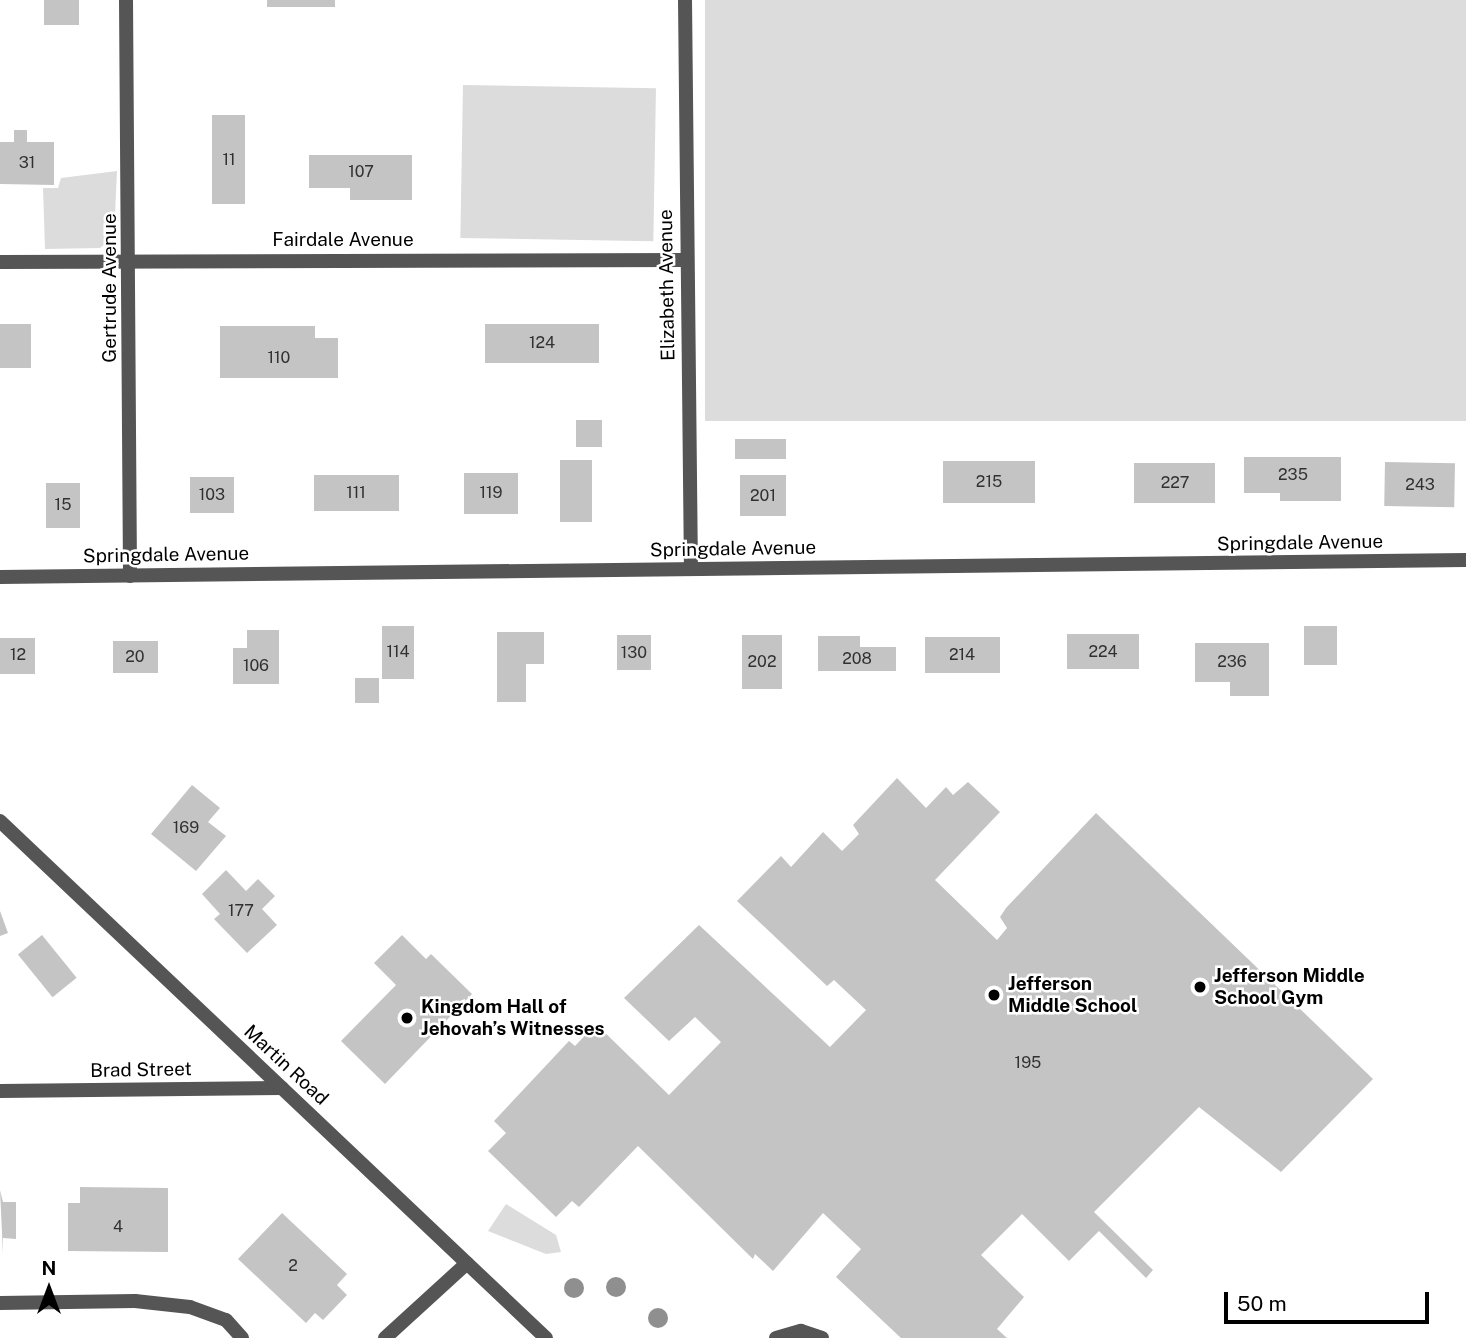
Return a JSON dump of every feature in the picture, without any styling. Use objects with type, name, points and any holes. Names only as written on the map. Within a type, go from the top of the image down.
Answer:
[{"type":"street","name":"Gertrude Avenue","points":[[126,0],[130,261],[130,576]]},
{"type":"street","name":"Elizabeth Avenue","points":[[685,0],[691,569]]},
{"type":"street","name":"Fairdale Avenue","points":[[0,262],[686,260]]},
{"type":"street","name":"Springdale Avenue","points":[[0,577],[1466,560]]},
{"type":"street","name":"Martin Road","points":[[0,821],[546,1338]]},
{"type":"street","name":"Brad Street","points":[[0,1091],[282,1088]]},
{"type":"street","points":[[385,1338],[467,1263]]},
{"type":"street","points":[[0,1303],[135,1301],[190,1307],[226,1320],[242,1338]]},
{"type":"street","points":[[776,1338],[801,1331],[822,1338]]},
{"type":"shaded area","points":[[705,0],[1466,0],[1466,421],[705,421]]},
{"type":"shaded area","points":[[463,85],[656,88],[653,241],[460,238]]},
{"type":"shaded area","points":[[117,171],[114,237],[100,248],[45,249],[43,188],[58,188],[61,178]]},
{"type":"shaded area","points":[[506,1204],[556,1235],[561,1252],[546,1254],[488,1231]]},
{"type":"building","points":[[44,0],[79,0],[79,25],[44,25]]},
{"type":"building","points":[[267,0],[335,0],[335,7],[267,7]]},
{"type":"building","points":[[212,115],[245,115],[245,204],[212,204]]},
{"type":"building","points":[[14,130],[27,130],[27,142],[54,142],[54,185],[0,184],[0,142],[14,142]]},
{"type":"building","points":[[309,155],[412,155],[412,200],[350,200],[350,188],[309,188]]},
{"type":"building","points":[[0,324],[31,324],[31,368],[0,368]]},
{"type":"building","points":[[485,324],[599,324],[599,363],[485,363]]},
{"type":"building","points":[[220,326],[315,326],[315,338],[338,338],[338,378],[220,378]]},
{"type":"building","points":[[576,420],[602,420],[602,447],[576,447]]},
{"type":"building","points":[[735,439],[786,439],[786,459],[735,459]]},
{"type":"building","points":[[1244,457],[1341,457],[1341,501],[1280,501],[1280,493],[1244,493]]},
{"type":"building","points":[[560,460],[592,460],[592,522],[560,522]]},
{"type":"building","points":[[943,461],[1035,461],[1035,503],[943,503]]},
{"type":"building","points":[[1385,462],[1455,463],[1454,507],[1384,506]]},
{"type":"building","points":[[1134,463],[1215,463],[1215,503],[1134,503]]},
{"type":"building","points":[[464,473],[518,473],[518,514],[464,514]]},
{"type":"building","points":[[314,475],[399,475],[399,511],[314,511]]},
{"type":"building","points":[[740,475],[786,475],[786,516],[740,516]]},
{"type":"building","points":[[190,477],[234,477],[234,513],[190,513]]},
{"type":"building","points":[[46,483],[80,483],[80,528],[46,528]]},
{"type":"building","points":[[382,626],[414,626],[414,679],[382,679]]},
{"type":"building","points":[[1304,626],[1337,626],[1337,665],[1304,665]]},
{"type":"building","points":[[247,630],[279,630],[279,684],[233,684],[233,648],[247,648]]},
{"type":"building","points":[[497,632],[544,632],[544,664],[526,664],[526,702],[497,702]]},
{"type":"building","points":[[1067,634],[1139,634],[1139,669],[1067,669]]},
{"type":"building","points":[[617,635],[651,635],[651,670],[617,670]]},
{"type":"building","points":[[742,635],[782,635],[782,689],[742,689]]},
{"type":"building","points":[[818,636],[860,636],[860,647],[896,647],[896,671],[818,671]]},
{"type":"building","points":[[925,637],[1000,637],[1000,673],[925,673]]},
{"type":"building","points":[[0,638],[35,638],[35,674],[0,674]]},
{"type":"building","points":[[113,641],[158,641],[158,673],[113,673]]},
{"type":"building","points":[[1195,643],[1269,643],[1269,696],[1230,696],[1230,682],[1195,682]]},
{"type":"building","points":[[355,678],[379,678],[379,703],[355,703]]},
{"type":"building","points":[[897,778],[926,808],[946,787],[953,795],[968,782],[1000,812],[935,880],[997,940],[1007,928],[1000,917],[1006,908],[1096,813],[1373,1079],[1281,1172],[1199,1107],[1094,1212],[1153,1270],[1146,1278],[1099,1231],[1069,1261],[1022,1214],[981,1255],[1024,1297],[997,1329],[1007,1338],[901,1338],[836,1277],[861,1249],[823,1213],[773,1271],[755,1254],[753,1259],[638,1146],[579,1207],[572,1201],[556,1217],[488,1151],[506,1133],[494,1121],[569,1041],[575,1046],[596,1024],[669,1095],[721,1042],[695,1017],[669,1041],[624,998],[699,925],[830,1047],[866,1010],[834,980],[827,986],[737,901],[781,856],[791,867],[823,832],[842,851],[859,834],[853,825]]},
{"type":"building","points":[[192,785],[220,808],[208,822],[226,836],[196,871],[151,834]]},
{"type":"building","points":[[226,870],[246,891],[258,879],[275,896],[262,909],[277,925],[247,953],[214,919],[220,914],[202,894]]},
{"type":"building","points":[[0,911],[8,933],[0,936]]},
{"type":"building","points":[[42,935],[77,978],[53,997],[18,955]]},
{"type":"building","name":"Kingdom Hall of Jehovah’s Witnesses","points":[[402,935],[426,959],[431,954],[472,994],[385,1084],[341,1041],[396,985],[374,963]]},
{"type":"building","points":[[80,1187],[168,1188],[168,1252],[68,1251],[68,1203],[80,1203]]},
{"type":"building","points":[[0,1190],[3,1202],[16,1202],[16,1239],[3,1238],[3,1254]]},
{"type":"building","points":[[282,1213],[347,1274],[337,1285],[347,1295],[323,1320],[315,1313],[306,1323],[238,1259]]},
{"type":"place","name":"Jefferson Middle School Gym","points":[[1200,987]]},
{"type":"place","name":"Jefferson Middle School","points":[[994,995]]},
{"type":"place","name":"Kingdom Hall of Jehovah’s Witnesses","points":[[407,1018]]}]
